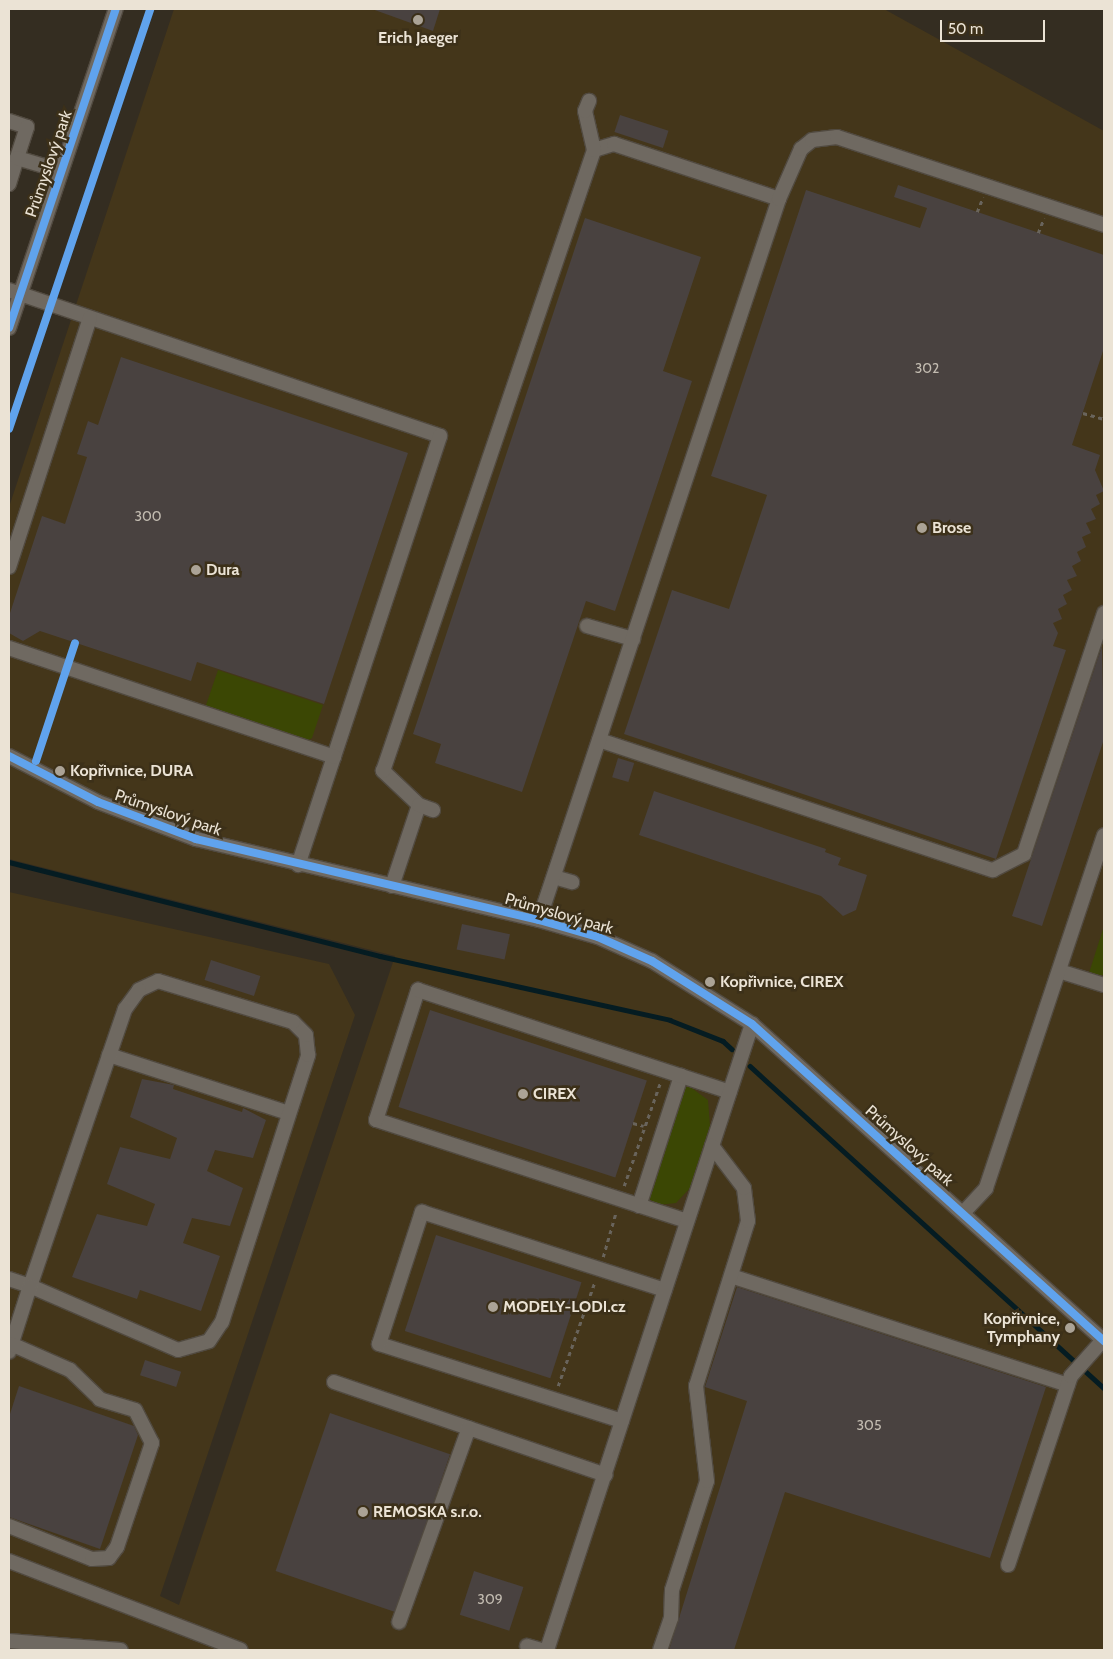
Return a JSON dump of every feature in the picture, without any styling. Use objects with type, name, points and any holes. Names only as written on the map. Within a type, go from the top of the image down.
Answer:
[{"type":"street","name":"Průmyslový park","points":[[9,328],[14,292],[61,171],[116,9]]},
{"type":"street","points":[[434,810],[419,806],[383,771],[594,150],[585,111],[589,101]]},
{"type":"street","points":[[9,121],[27,127],[9,184]]},
{"type":"street","points":[[539,920],[779,199],[801,149],[812,140],[837,137],[1104,225]]},
{"type":"street","points":[[594,150],[614,144],[779,199]]},
{"type":"street","points":[[17,158],[61,171]]},
{"type":"street","points":[[14,292],[440,436],[298,865]]},
{"type":"street","points":[[9,567],[90,318]]},
{"type":"street","points":[[599,740],[993,870],[1024,854],[1104,613]]},
{"type":"street","points":[[587,626],[633,639]]},
{"type":"street","points":[[9,648],[334,757]]},
{"type":"street","name":"Průmyslový park","points":[[9,756],[146,822],[298,865],[539,920],[626,948],[703,990],[752,1024],[1104,1340]]},
{"type":"street","points":[[392,886],[419,806]]},
{"type":"street","points":[[963,1213],[986,1188],[1104,835]]},
{"type":"street","points":[[554,877],[572,882]]},
{"type":"street","points":[[1058,971],[1104,985]]},
{"type":"street","points":[[9,1279],[30,1286],[178,1350],[209,1341],[222,1322],[308,1055],[306,1034],[293,1022],[158,981],[139,990],[125,1009],[30,1286],[10,1348],[70,1370],[100,1399],[135,1410],[152,1443],[118,1547],[109,1558],[92,1559],[9,1526]]},
{"type":"street","points":[[687,1221],[376,1120],[418,990],[730,1092]]},
{"type":"street","points":[[548,1650],[752,1024]]},
{"type":"street","points":[[109,1055],[289,1113]]},
{"type":"street","points":[[639,1206],[681,1076]]},
{"type":"street","points":[[660,1650],[671,1618],[672,1590],[707,1481],[696,1386],[748,1221],[748,1204],[736,1174],[712,1146]]},
{"type":"street","points":[[622,1421],[379,1344],[422,1212],[665,1290]]},
{"type":"street","points":[[730,1276],[1068,1385]]},
{"type":"street","points":[[1008,1565],[1068,1385],[1080,1365],[1104,1340]]},
{"type":"street","points":[[334,1382],[605,1474]]},
{"type":"street","points":[[399,1622],[469,1428]]},
{"type":"street","points":[[9,1561],[241,1650]]},
{"type":"street","points":[[9,1641],[121,1650]]},
{"type":"street","points":[[527,1646],[541,1650]]},
{"type":"path","points":[[977,212],[984,193]]},
{"type":"path","points":[[1038,233],[1046,213]]},
{"type":"path","points":[[1083,413],[1104,420]]},
{"type":"path","points":[[623,1190],[661,1079]]},
{"type":"path","points":[[633,1123],[644,1126]]},
{"type":"path","points":[[602,1261],[617,1207]]},
{"type":"path","points":[[554,1400],[597,1275]]},
{"type":"shaded area","points":[[174,9],[884,9],[1104,131],[1104,1650],[9,1650],[9,892],[329,964],[355,1015],[160,1596],[179,1605],[395,956],[9,859],[9,507]]},
{"type":"green space","points":[[218,670],[323,705],[312,738],[307,741],[205,708]]},
{"type":"green space","points":[[1104,926],[1104,975],[1096,975],[1089,973]]},
{"type":"green space","points":[[689,1086],[708,1100],[710,1126],[690,1188],[676,1203],[658,1205],[648,1198],[683,1089]]},
{"type":"building","name":"Erich Jaeger","points":[[372,9],[440,9],[433,31]]},
{"type":"building","points":[[620,115],[669,131],[663,148],[614,132]]},
{"type":"building","name":"Brose","points":[[898,185],[1104,255],[1104,348],[1072,445],[1100,455],[1095,470],[1104,491],[1096,495],[1100,504],[1091,509],[1096,519],[1086,523],[1091,533],[1082,537],[1086,547],[1077,552],[1081,561],[1072,566],[1077,576],[1067,580],[1072,590],[1063,595],[1067,604],[1058,609],[1062,619],[1053,623],[1058,633],[1053,646],[1066,650],[996,859],[624,734],[672,590],[729,609],[767,495],[711,476],[806,190],[920,228],[927,208],[894,197]]},
{"type":"building","points":[[585,218],[701,257],[663,371],[692,381],[615,611],[586,601],[522,792],[435,763],[441,744],[413,734]]},
{"type":"building","name":"Dura","points":[[121,357],[408,453],[324,704],[197,662],[191,681],[40,631],[23,641],[9,633],[9,616],[42,516],[65,524],[87,457],[77,454],[88,421],[98,425]]},
{"type":"building","points":[[1102,646],[1104,739],[1042,926],[1012,916]]},
{"type":"building","points":[[618,758],[634,763],[628,782],[612,777]]},
{"type":"building","points":[[654,791],[826,849],[825,852],[841,858],[838,865],[867,875],[856,910],[843,916],[821,896],[639,835]]},
{"type":"building","points":[[462,924],[510,934],[505,960],[457,949]]},
{"type":"building","points":[[211,960],[260,976],[254,996],[205,980]]},
{"type":"building","name":"CIREX","points":[[430,1010],[647,1080],[615,1177],[398,1107]]},
{"type":"building","points":[[142,1079],[174,1085],[173,1089],[242,1112],[243,1108],[266,1120],[253,1158],[215,1150],[207,1171],[243,1188],[230,1226],[192,1218],[183,1243],[220,1256],[201,1311],[140,1290],[137,1299],[72,1277],[97,1214],[147,1226],[155,1204],[107,1184],[120,1147],[170,1159],[177,1138],[130,1117]]},
{"type":"building","name":"MODELY-LODI.cz","points":[[436,1235],[582,1282],[550,1378],[405,1331]]},
{"type":"building","points":[[737,1287],[1046,1387],[990,1558],[785,1492],[734,1650],[669,1650],[747,1401],[705,1387]]},
{"type":"building","points":[[145,1360],[181,1372],[176,1387],[140,1375]]},
{"type":"building","points":[[19,1386],[134,1426],[138,1435],[100,1549],[9,1517],[9,1417]]},
{"type":"building","name":"REMOSKA s.r.o.","points":[[330,1413],[450,1454],[396,1612],[276,1571]]},
{"type":"building","points":[[474,1571],[523,1587],[509,1631],[460,1615]]},
{"type":"waterway","points":[[9,862],[380,956],[670,1020],[723,1041],[732,1049]]},
{"type":"waterway","points":[[750,1066],[1104,1388]]},
{"type":"cycle path","points":[[9,328],[116,9]]},
{"type":"cycle path","points":[[9,429],[150,9]]},
{"type":"cycle path","points":[[36,761],[75,643]]},
{"type":"cycle path","points":[[9,756],[98,802],[196,839],[539,920],[598,937],[652,961],[752,1024],[1104,1341]]},
{"type":"place","name":"Erich Jaeger","points":[[418,20]]},
{"type":"place","name":"Brose","points":[[922,528]]},
{"type":"place","name":"Dura","points":[[196,570]]},
{"type":"place","name":"Kopřivnice, DURA","points":[[60,771]]},
{"type":"place","name":"Kopřivnice, CIREX","points":[[710,982]]},
{"type":"place","name":"CIREX","points":[[523,1094]]},
{"type":"place","name":"MODELY-LODI.cz","points":[[493,1307]]},
{"type":"place","name":"Kopřivnice, Tymphany","points":[[1070,1328]]},
{"type":"place","name":"REMOSKA s.r.o.","points":[[363,1512]]}]
